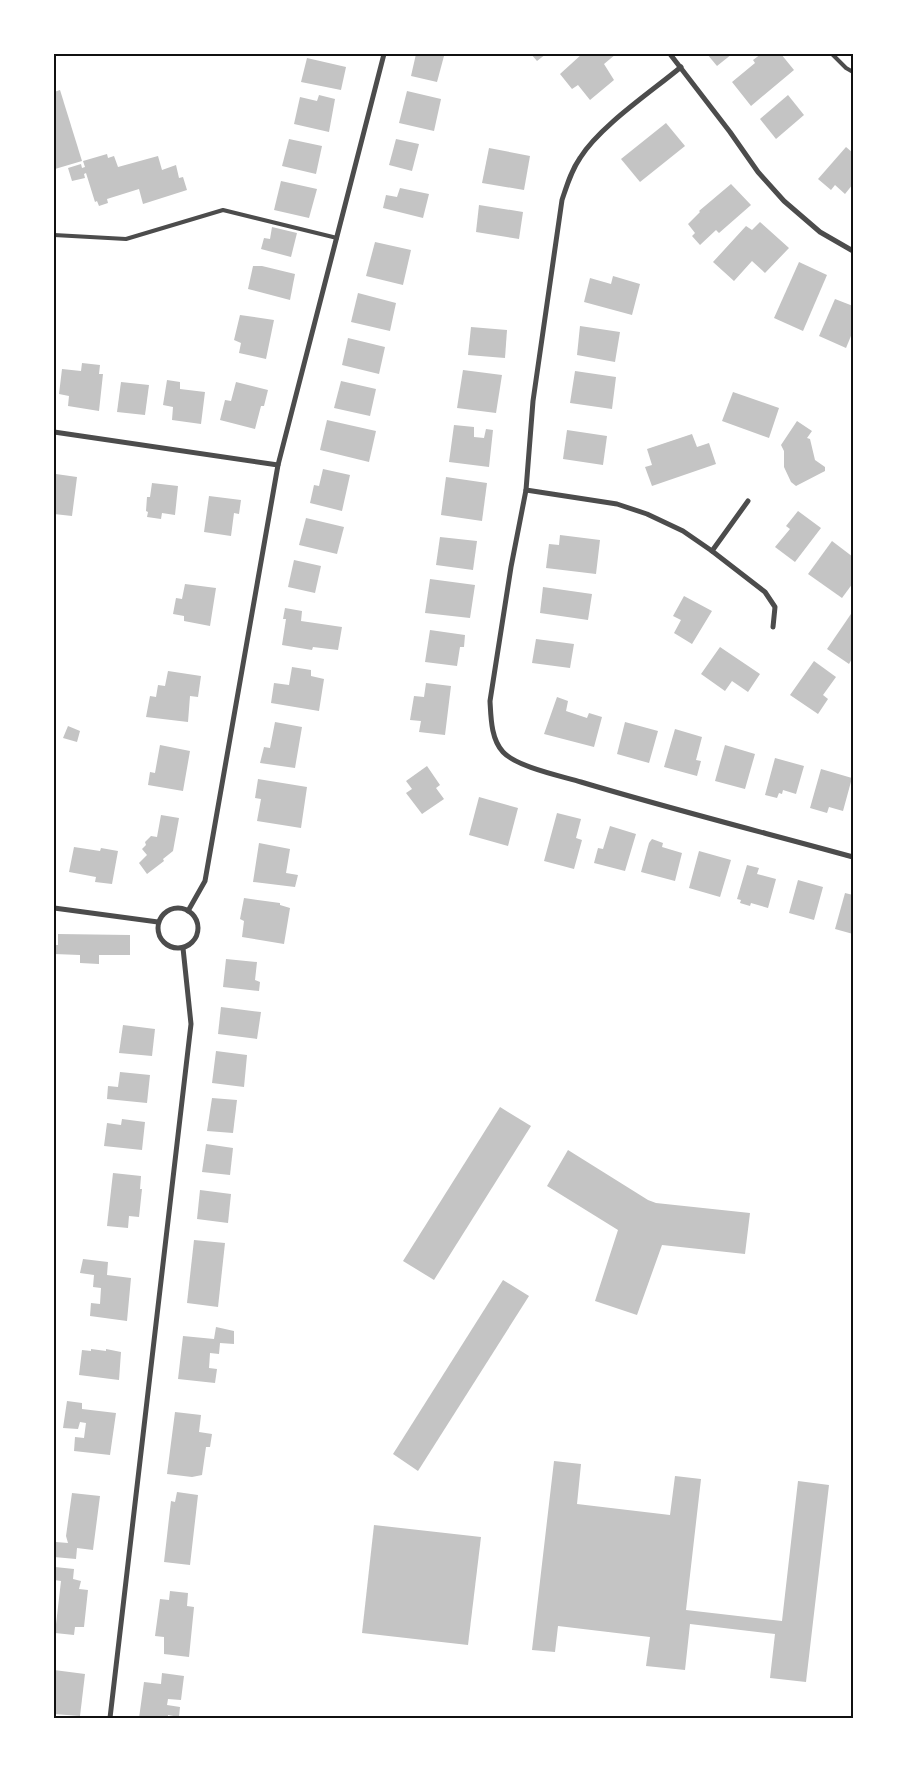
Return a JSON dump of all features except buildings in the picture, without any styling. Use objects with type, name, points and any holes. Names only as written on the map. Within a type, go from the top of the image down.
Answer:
[{"type":"street","points":[[188,911],[205,881],[278,465],[384,54]]},
{"type":"street","points":[[670,54],[758,172],[784,201],[820,232],[853,251]]},
{"type":"street","points":[[681,67],[598,136],[580,157],[570,175],[562,200],[533,401],[526,490],[511,567],[490,701],[491,722],[495,738],[503,752],[528,766],[629,796],[853,857]]},
{"type":"street","points":[[54,432],[278,465]]},
{"type":"street","points":[[526,490],[617,504],[648,514],[683,531],[764,592],[775,607],[773,627]]},
{"type":"street","points":[[712,552],[748,501]]},
{"type":"street","points":[[54,908],[158,922]]},
{"type":"street","points":[[173,908],[181,908],[188,911],[197,922],[198,928],[194,939],[190,945],[183,948],[172,948],[165,944],[159,936],[158,922],[161,916],[173,908]]},
{"type":"street","points":[[110,1718],[191,1024],[183,948]]},
{"type":"lane","points":[[832,54],[846,68],[853,72]]},
{"type":"lane","points":[[54,235],[126,239],[223,210],[337,238]]}]
